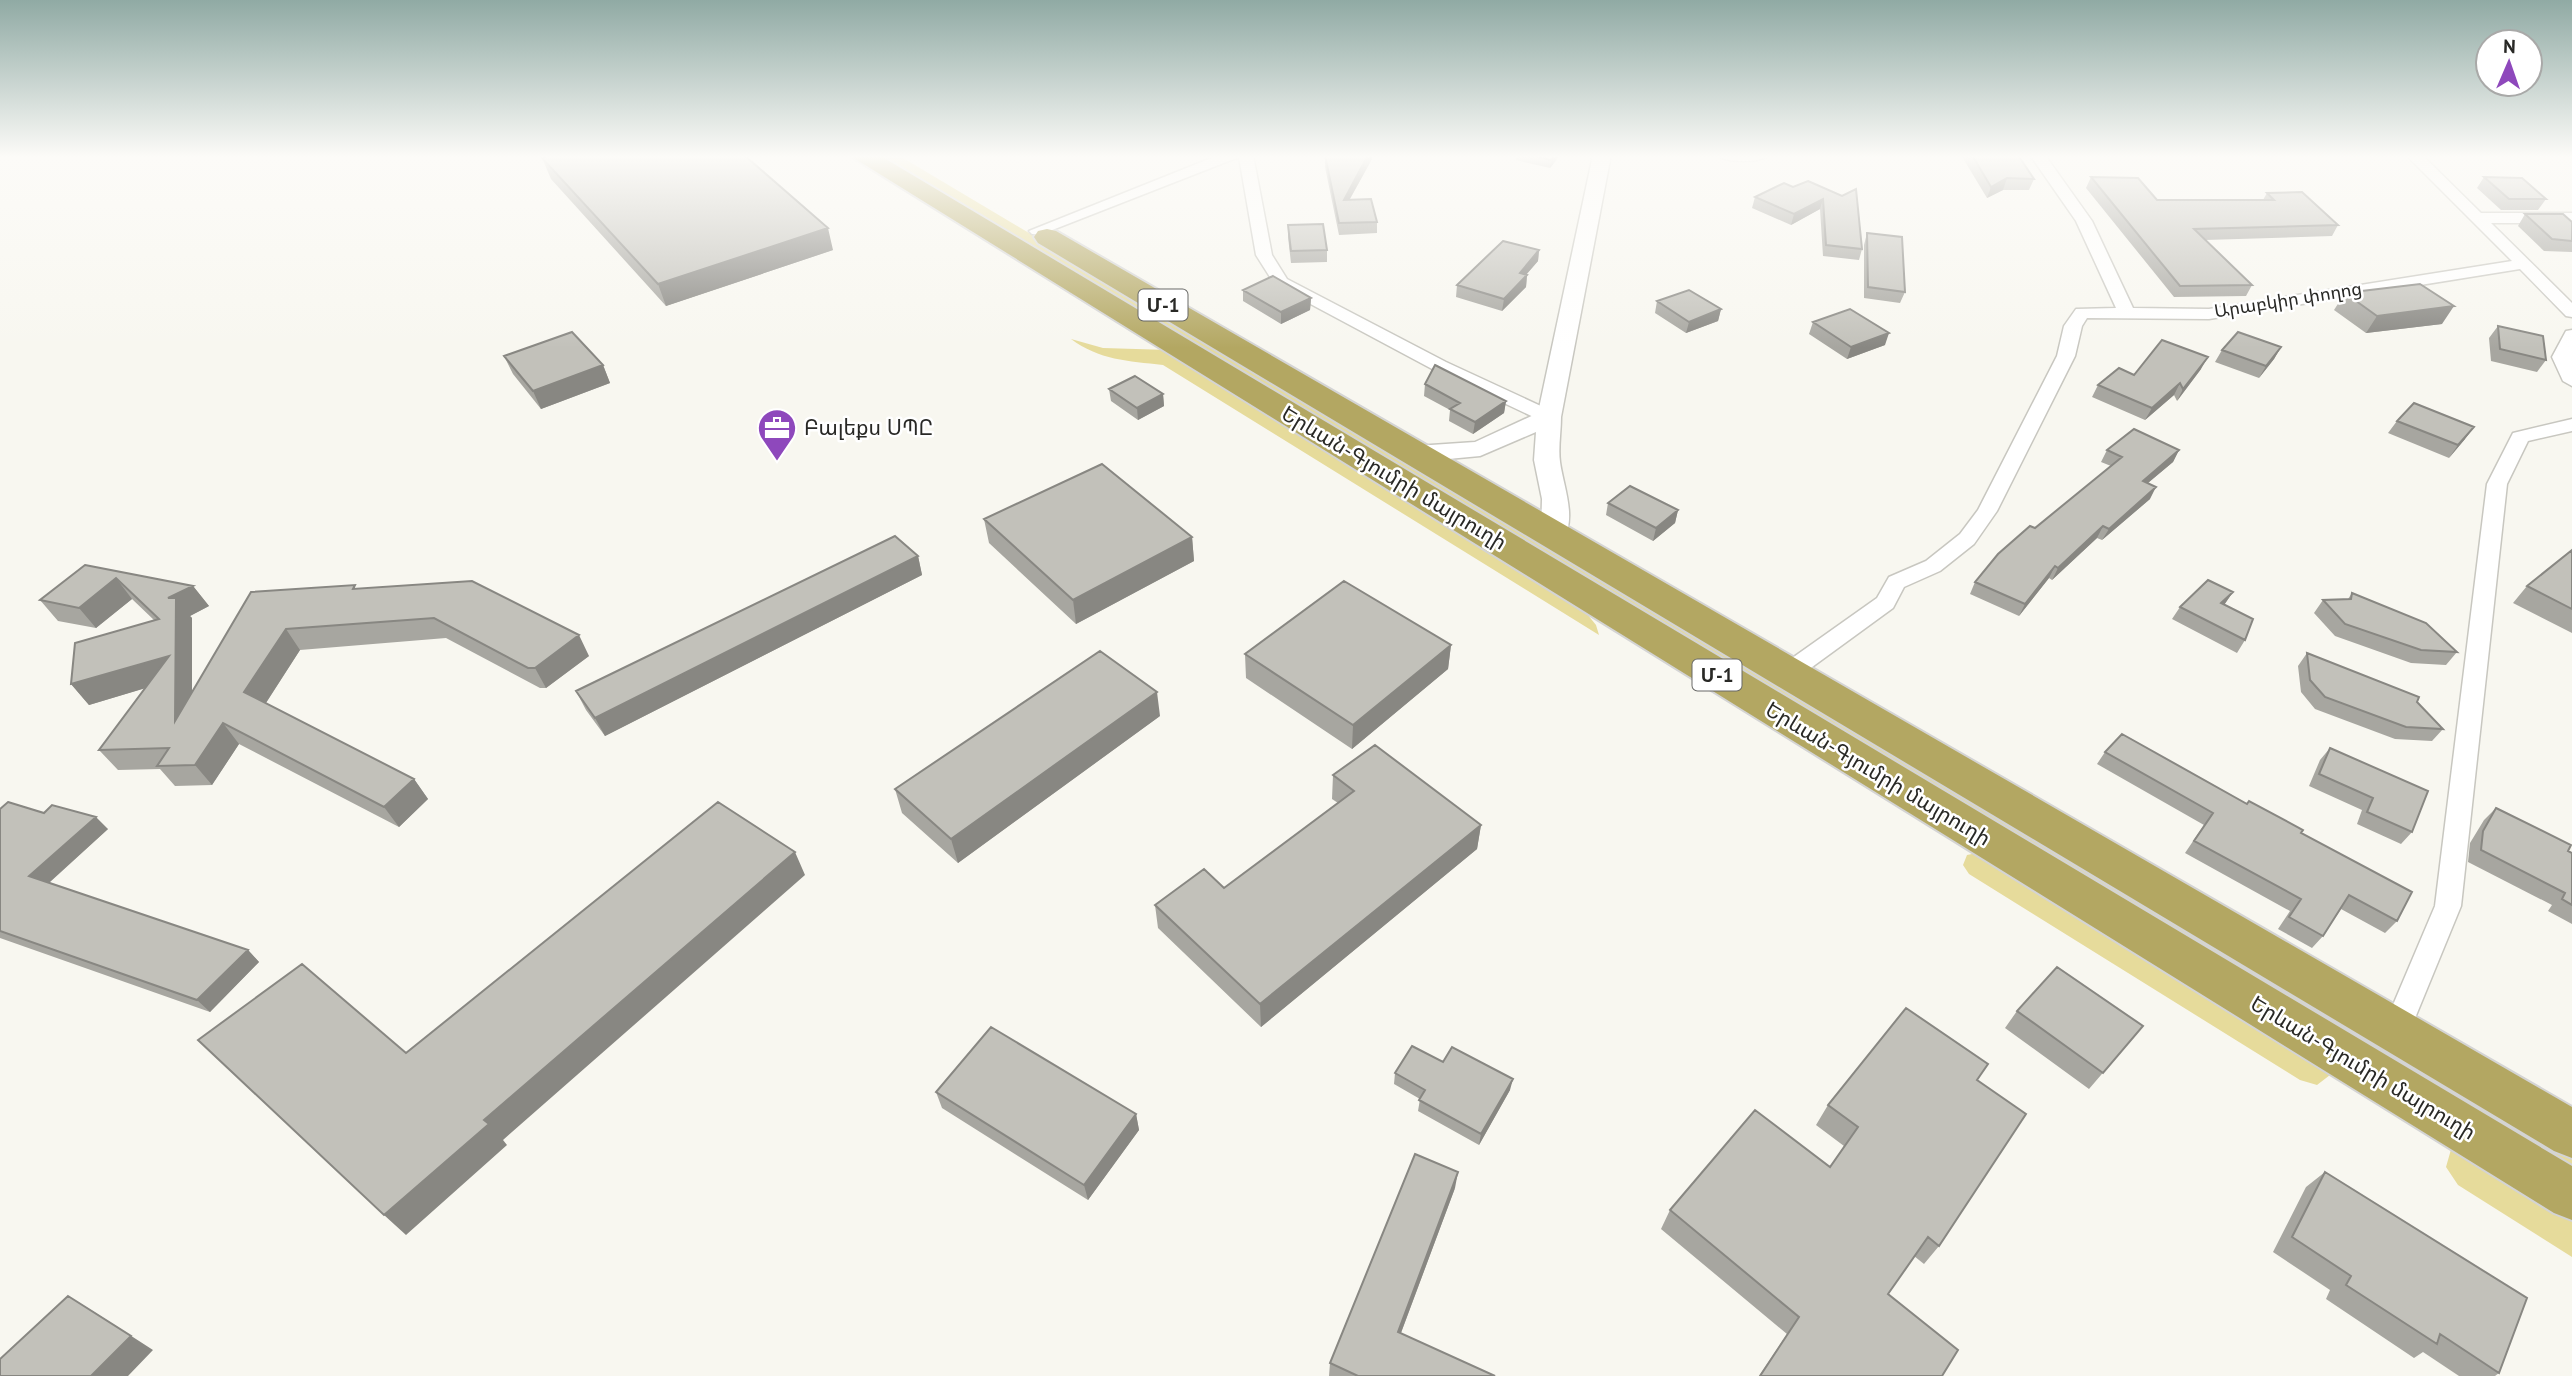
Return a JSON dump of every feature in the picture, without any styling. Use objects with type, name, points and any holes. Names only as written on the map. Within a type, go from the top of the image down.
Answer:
[{"type":"highway","name":"Երևան-Գյումրի մայրուղի","points":[[965,219],[2572,1195]]},
{"type":"highway","name":"Երևան-Գյումրի մայրուղի","points":[[1017,219],[2572,1134]]},
{"type":"street","points":[[1037,231],[1068,219]]},
{"type":"street","points":[[1257,219],[1264,255],[1281,282],[1428,360],[1549,417]]},
{"type":"street","points":[[1554,533],[1555,499],[1547,460],[1549,417],[1589,219]]},
{"type":"street","points":[[2083,219],[2126,311]]},
{"type":"street","points":[[2480,219],[2572,312]]},
{"type":"street","name":"Արաբկիր փողոց","points":[[1789,672],[1885,603],[1896,582],[1933,566],[1967,539],[1987,512],[2066,356],[2082,313],[2126,311],[2209,314],[2524,264]]},
{"type":"street","points":[[2572,335],[2561,357],[2572,381]]},
{"type":"street","points":[[1416,454],[1480,449],[1549,417]]},
{"type":"street","points":[[2396,1031],[2448,906],[2497,484],[2520,437],[2572,425]]},
{"type":"shaded area","points":[[986,219],[1006,219],[2572,1151],[2572,1175]]},
{"type":"shaded area","points":[[1071,339],[1103,348],[1169,350],[1583,609],[1596,625],[1599,635],[1163,365],[1126,361],[1103,355]]},
{"type":"shaded area","points":[[1977,853],[2328,1065],[2330,1075],[2317,1085],[2300,1080],[1969,874],[1963,865],[1967,855]]},
{"type":"shaded area","points":[[2452,1146],[2572,1205],[2572,1257],[2458,1185],[2446,1167]]},
{"type":"building","points":[[598,219],[818,219],[828,228],[658,284]]},
{"type":"building","points":[[1338,219],[1376,219],[1377,222],[1339,223]]},
{"type":"building","points":[[1824,219],[1859,219],[1862,249],[1826,245]]},
{"type":"building","points":[[2125,219],[2332,219],[2338,225],[2194,229],[2252,285],[2180,286]]},
{"type":"building","points":[[2531,219],[2569,219],[2572,222],[2572,241],[2552,239]]},
{"type":"building","points":[[1323,224],[1327,250],[1291,251],[1288,225]]},
{"type":"building","points":[[1867,233],[1902,237],[1905,292],[1868,287]]},
{"type":"building","points":[[1503,241],[1539,250],[1520,273],[1527,275],[1504,299],[1457,285]]},
{"type":"building","points":[[1273,276],[1311,298],[1281,312],[1243,290]]},
{"type":"building","points":[[2420,284],[2454,306],[2377,316],[2345,293]]},
{"type":"building","points":[[1689,290],[1721,309],[1689,322],[1657,301]]},
{"type":"building","points":[[1850,309],[1889,333],[1851,347],[1813,322]]},
{"type":"building","points":[[2498,326],[2543,336],[2546,360],[2500,349]]},
{"type":"building","points":[[572,332],[603,365],[533,391],[504,356]]},
{"type":"building","points":[[2238,332],[2281,347],[2266,366],[2222,350]]},
{"type":"building","points":[[2162,340],[2208,357],[2183,389],[2180,383],[2152,408],[2098,385],[2119,368],[2134,375]]},
{"type":"building","points":[[1435,365],[1506,401],[1475,422],[1450,409],[1460,403],[1425,384]]},
{"type":"building","points":[[1135,376],[1163,394],[1137,408],[1109,389]]},
{"type":"building","points":[[2414,403],[2474,427],[2458,445],[2397,421]]},
{"type":"building","points":[[2134,429],[2179,450],[2143,481],[2156,487],[2109,529],[2103,526],[2058,568],[2055,566],[2025,604],[1975,582],[1998,554],[2030,526],[2035,528],[2122,457],[2107,450]]},
{"type":"building","points":[[1102,464],[1192,537],[1073,600],[984,519]]},
{"type":"building","points":[[1630,486],[1678,510],[1656,528],[1608,503]]},
{"type":"building","points":[[895,536],[918,556],[595,718],[576,691]]},
{"type":"building","points":[[2572,550],[2572,609],[2527,586]]},
{"type":"building","points":[[85,565],[193,586],[168,598],[176,598],[175,721],[251,592],[472,581],[579,635],[535,668],[528,668],[434,618],[286,629],[244,692],[414,779],[384,807],[223,723],[195,765],[157,766],[169,748],[99,750],[169,656],[71,684],[75,643],[159,619],[116,578],[79,608],[40,600]]},
{"type":"building","points":[[2208,580],[2233,592],[2221,603],[2253,619],[2245,640],[2180,607]]},
{"type":"building","points":[[1344,581],[1451,645],[1353,725],[1245,654]]},
{"type":"building","points":[[2352,593],[2426,623],[2457,652],[2421,650],[2345,624],[2323,600],[2351,599]]},
{"type":"building","points":[[1100,651],[1157,692],[951,839],[895,789]]},
{"type":"building","points":[[2307,653],[2419,697],[2417,702],[2443,729],[2406,727],[2325,697],[2310,680]]},
{"type":"building","points":[[2122,734],[2247,804],[2249,801],[2303,830],[2301,833],[2412,892],[2397,921],[2349,895],[2323,936],[2289,917],[2301,899],[2194,841],[2213,813],[2105,752]]},
{"type":"building","points":[[1375,745],[1481,825],[1260,1004],[1155,905],[1204,869],[1224,888],[1354,791],[1333,775]]},
{"type":"building","points":[[2330,748],[2428,791],[2412,832],[2367,812],[2373,798],[2319,774]]},
{"type":"building","points":[[8,802],[44,813],[52,805],[96,817],[29,876],[248,950],[197,1000],[0,931],[0,809]]},
{"type":"building","points":[[718,802],[795,852],[484,1120],[489,1124],[384,1215],[198,1040],[302,964],[406,1053]]},
{"type":"building","points":[[2496,808],[2571,845],[2568,851],[2572,853],[2572,905],[2562,899],[2565,893],[2481,850],[2483,831]]},
{"type":"building","points":[[2057,967],[2143,1026],[2103,1073],[2017,1011]]},
{"type":"building","points":[[1906,1008],[1988,1064],[1977,1080],[2026,1114],[1939,1246],[1928,1237],[1888,1294],[1958,1350],[1942,1376],[1760,1376],[1799,1317],[1670,1210],[1755,1110],[1830,1167],[1858,1127],[1828,1105]]},
{"type":"building","points":[[991,1027],[1136,1114],[1084,1185],[936,1092]]},
{"type":"building","points":[[1412,1046],[1443,1062],[1452,1047],[1513,1079],[1481,1134],[1419,1100],[1425,1090],[1395,1073]]},
{"type":"building","points":[[1415,1154],[1458,1172],[1398,1332],[1495,1376],[1358,1376],[1330,1363]]},
{"type":"building","points":[[2325,1172],[2527,1298],[2499,1373],[2440,1334],[2437,1344],[2346,1285],[2351,1276],[2292,1237]]},
{"type":"building","points":[[68,1296],[131,1336],[91,1376],[0,1376],[0,1359]]},
{"type":"place","name":"Բալեքս ՍՊԸ","points":[[777,462]]}]
